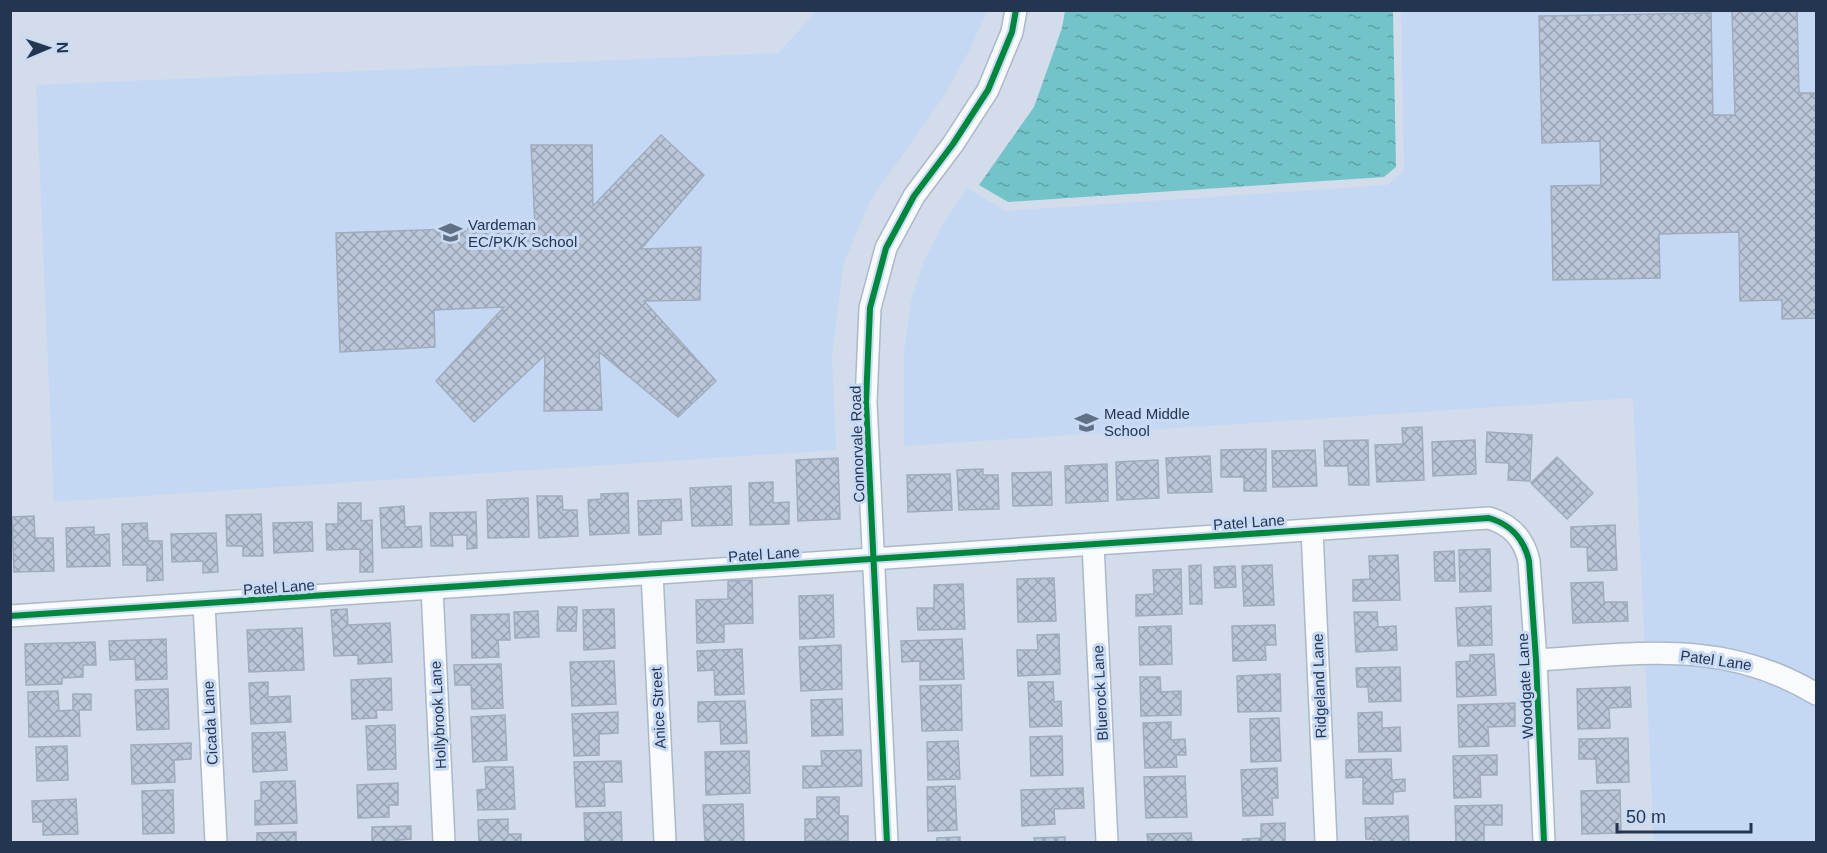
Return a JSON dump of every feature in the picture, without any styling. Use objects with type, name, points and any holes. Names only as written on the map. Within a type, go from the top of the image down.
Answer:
[{"type":"street","name":"Connorvale Road","points":[[887,843],[866,402],[870,308],[886,248],[915,196],[988,90],[1012,32],[1016,10]]},
{"type":"street","name":"Patel Lane","points":[[10,616],[1489,518],[1503,522],[1515,532]]},
{"type":"street","name":"Ridgeland Lane","points":[[1312,530],[1326,843]]},
{"type":"street","name":"Woodgate Lane","points":[[1515,532],[1526,547],[1529,561],[1544,843]]},
{"type":"street","name":"Bluerock Lane","points":[[1093,544],[1107,843]]},
{"type":"street","name":"Anice Street","points":[[652,573],[665,843]]},
{"type":"street","name":"Hollybrook Lane","points":[[432,588],[444,843]]},
{"type":"street","name":"Cicada Lane","points":[[204,604],[216,843]]},
{"type":"street","name":"Patel Lane","points":[[1536,660],[1696,653],[1729,658],[1762,667],[1816,694]]},
{"type":"shaded area","name":"Vardeman EC/PK/K School","points":[[817,11],[987,11],[946,93],[870,201],[843,265],[832,357],[836,450],[54,502],[36,85],[778,53]]},
{"type":"shaded area","name":"Mead Middle School","points":[[1401,11],[1816,11],[1816,842],[1654,842],[1633,398],[904,446],[904,351],[911,301],[923,263],[942,226],[967,188],[1006,211],[1387,185],[1404,171]]},
{"type":"water","points":[[1065,11],[1393,11],[1396,167],[1384,177],[1008,202],[979,185],[1034,107],[1062,28]]},
{"type":"building","points":[[1732,10],[1797,10],[1799,93],[1816,93],[1816,318],[1782,319],[1782,300],[1740,301],[1739,232],[1659,234],[1660,278],[1553,280],[1551,186],[1601,185],[1600,141],[1542,143],[1539,16],[1711,13],[1713,115],[1735,115]]},
{"type":"building","points":[[661,135],[704,175],[641,249],[701,247],[700,300],[644,301],[716,381],[678,417],[599,352],[602,410],[544,411],[545,355],[474,422],[436,381],[504,307],[434,310],[435,347],[340,352],[336,233],[535,226],[531,145],[592,145],[593,206]]},
{"type":"building","points":[[1422,427],[1424,480],[1377,482],[1375,445],[1403,444],[1402,428]]},
{"type":"building","points":[[1487,432],[1532,435],[1530,481],[1508,480],[1509,463],[1486,462]]},
{"type":"building","points":[[1368,440],[1369,485],[1349,485],[1348,466],[1325,466],[1324,441]]},
{"type":"building","points":[[1475,440],[1476,474],[1433,476],[1432,442]]},
{"type":"building","points":[[1266,449],[1266,491],[1244,491],[1244,477],[1221,477],[1221,450]]},
{"type":"building","points":[[1315,450],[1317,486],[1273,487],[1272,451]]},
{"type":"building","points":[[1210,456],[1212,492],[1168,493],[1166,458]]},
{"type":"building","points":[[1557,457],[1593,493],[1567,519],[1531,483]]},
{"type":"building","points":[[838,458],[840,519],[798,521],[796,460]]},
{"type":"building","points":[[1158,460],[1159,498],[1117,500],[1116,462]]},
{"type":"building","points":[[1107,464],[1108,501],[1066,503],[1065,466]]},
{"type":"building","points":[[983,469],[983,475],[998,475],[999,509],[959,510],[957,470]]},
{"type":"building","points":[[1051,472],[1052,505],[1013,506],[1012,473]]},
{"type":"building","points":[[950,474],[952,510],[908,512],[907,475]]},
{"type":"building","points":[[773,482],[773,503],[789,502],[789,524],[750,525],[749,483]]},
{"type":"building","points":[[731,486],[732,525],[692,526],[690,488]]},
{"type":"building","points":[[628,493],[629,533],[590,535],[588,500],[601,499],[601,494]]},
{"type":"building","points":[[537,496],[562,496],[563,510],[577,510],[578,536],[539,538]]},
{"type":"building","points":[[528,498],[529,537],[488,538],[487,500]]},
{"type":"building","points":[[681,499],[682,520],[661,521],[661,534],[639,535],[638,501]]},
{"type":"building","points":[[338,503],[361,503],[361,521],[372,520],[373,572],[360,572],[360,549],[327,550],[326,524],[338,524]]},
{"type":"building","points":[[404,506],[405,527],[421,526],[422,547],[382,548],[380,508]]},
{"type":"building","points":[[476,512],[477,548],[467,549],[467,535],[452,535],[453,546],[431,546],[430,513]]},
{"type":"building","points":[[261,514],[263,556],[243,556],[243,546],[227,546],[226,515]]},
{"type":"building","points":[[34,516],[35,538],[53,538],[54,571],[14,572],[12,517]]},
{"type":"building","points":[[312,522],[313,551],[274,553],[273,523]]},
{"type":"building","points":[[147,523],[148,541],[162,541],[163,580],[147,581],[147,565],[123,565],[122,524]]},
{"type":"building","points":[[1615,525],[1617,570],[1588,571],[1587,547],[1571,547],[1571,527]]},
{"type":"building","points":[[94,527],[94,535],[109,534],[110,566],[67,567],[66,528]]},
{"type":"building","points":[[216,533],[218,572],[203,573],[203,561],[172,562],[171,534]]},
{"type":"building","points":[[1490,549],[1491,591],[1460,592],[1459,550]]},
{"type":"building","points":[[1454,551],[1455,581],[1435,581],[1434,552]]},
{"type":"building","points":[[1398,555],[1400,600],[1353,601],[1353,580],[1370,579],[1369,556]]},
{"type":"building","points":[[1201,565],[1202,604],[1190,604],[1189,566]]},
{"type":"building","points":[[1272,565],[1274,605],[1244,606],[1242,566]]},
{"type":"building","points":[[1235,566],[1236,587],[1215,588],[1214,567]]},
{"type":"building","points":[[1181,569],[1182,614],[1136,616],[1136,595],[1154,594],[1153,570]]},
{"type":"building","points":[[1054,578],[1056,621],[1018,622],[1017,579]]},
{"type":"building","points":[[752,580],[753,623],[724,624],[724,642],[697,643],[696,600],[728,599],[728,581]]},
{"type":"building","points":[[1603,582],[1604,602],[1627,602],[1628,621],[1573,623],[1571,583]]},
{"type":"building","points":[[963,584],[965,629],[918,630],[917,608],[934,608],[934,585]]},
{"type":"building","points":[[833,595],[834,637],[800,639],[799,596]]},
{"type":"building","points":[[1491,606],[1492,645],[1458,646],[1456,608]]},
{"type":"building","points":[[558,607],[577,607],[576,631],[557,631]]},
{"type":"building","points":[[347,609],[348,625],[390,623],[392,662],[358,664],[358,655],[334,656],[331,610]]},
{"type":"building","points":[[614,609],[615,648],[584,650],[583,610]]},
{"type":"building","points":[[538,611],[539,637],[515,638],[514,612]]},
{"type":"building","points":[[1354,612],[1377,612],[1378,627],[1396,626],[1397,650],[1356,652]]},
{"type":"building","points":[[509,614],[510,640],[498,640],[499,657],[472,658],[471,615]]},
{"type":"building","points":[[1275,625],[1276,645],[1265,645],[1266,660],[1233,661],[1232,626]]},
{"type":"building","points":[[1171,626],[1172,664],[1140,665],[1139,627]]},
{"type":"building","points":[[302,628],[304,670],[249,672],[247,630]]},
{"type":"building","points":[[1059,634],[1060,674],[1018,676],[1017,650],[1038,650],[1037,635]]},
{"type":"building","points":[[166,639],[167,679],[136,680],[135,659],[110,660],[109,641]]},
{"type":"building","points":[[962,639],[964,679],[920,680],[920,661],[902,662],[901,641]]},
{"type":"building","points":[[95,642],[96,665],[83,665],[83,677],[62,678],[62,684],[26,685],[25,644]]},
{"type":"building","points":[[841,645],[842,689],[801,691],[799,647]]},
{"type":"building","points":[[742,649],[744,694],[715,695],[714,670],[698,671],[697,651]]},
{"type":"building","points":[[1494,654],[1496,695],[1457,697],[1456,662],[1470,661],[1470,655]]},
{"type":"building","points":[[614,661],[616,704],[572,706],[570,662]]},
{"type":"building","points":[[501,664],[503,708],[472,709],[471,685],[455,685],[454,665]]},
{"type":"building","points":[[1400,667],[1401,701],[1369,702],[1368,687],[1357,687],[1356,668]]},
{"type":"building","points":[[1280,674],[1281,711],[1238,712],[1237,676]]},
{"type":"building","points":[[1140,677],[1160,677],[1161,692],[1181,691],[1181,715],[1141,716]]},
{"type":"building","points":[[391,678],[392,710],[376,710],[377,718],[352,719],[351,680]]},
{"type":"building","points":[[268,682],[268,697],[290,696],[291,722],[251,724],[249,683]]},
{"type":"building","points":[[1028,682],[1053,682],[1054,702],[1061,701],[1062,726],[1030,727]]},
{"type":"building","points":[[961,685],[962,730],[922,731],[920,686]]},
{"type":"building","points":[[1630,687],[1631,707],[1609,708],[1610,728],[1578,729],[1577,689]]},
{"type":"building","points":[[168,689],[169,729],[137,730],[135,690]]},
{"type":"building","points":[[58,691],[59,711],[73,710],[73,694],[91,694],[91,710],[79,710],[80,736],[29,737],[28,692]]},
{"type":"building","points":[[842,699],[843,735],[812,736],[811,700]]},
{"type":"building","points":[[745,701],[747,743],[721,744],[720,721],[698,722],[698,702]]},
{"type":"building","points":[[1515,703],[1515,726],[1488,727],[1489,746],[1459,747],[1458,705]]},
{"type":"building","points":[[618,712],[618,733],[599,734],[599,755],[574,756],[572,714]]},
{"type":"building","points":[[1382,712],[1382,728],[1400,727],[1401,751],[1359,752],[1358,713]]},
{"type":"building","points":[[505,715],[507,760],[473,762],[471,717]]},
{"type":"building","points":[[1279,718],[1281,761],[1251,762],[1250,719]]},
{"type":"building","points":[[1171,722],[1171,740],[1185,739],[1186,755],[1176,755],[1177,767],[1145,768],[1143,723]]},
{"type":"building","points":[[395,725],[396,769],[368,770],[366,726]]},
{"type":"building","points":[[285,732],[287,770],[253,772],[252,733]]},
{"type":"building","points":[[1062,736],[1063,775],[1031,776],[1030,737]]},
{"type":"building","points":[[1628,738],[1629,782],[1597,783],[1596,759],[1579,759],[1579,739]]},
{"type":"building","points":[[958,741],[960,779],[928,780],[927,742]]},
{"type":"building","points":[[191,743],[191,759],[174,760],[175,782],[132,784],[131,745]]},
{"type":"building","points":[[67,746],[68,780],[37,781],[36,747]]},
{"type":"building","points":[[861,750],[862,786],[803,788],[803,766],[822,766],[821,751]]},
{"type":"building","points":[[749,751],[750,793],[706,795],[705,752]]},
{"type":"building","points":[[1497,755],[1497,775],[1480,775],[1481,797],[1454,798],[1453,756]]},
{"type":"building","points":[[1391,759],[1392,780],[1405,779],[1405,791],[1393,792],[1393,804],[1363,804],[1363,777],[1346,778],[1346,760]]},
{"type":"building","points":[[621,761],[622,782],[604,782],[605,806],[576,807],[574,762]]},
{"type":"building","points":[[485,767],[513,767],[515,809],[478,810],[477,790],[486,789]]},
{"type":"building","points":[[1277,768],[1278,798],[1272,798],[1273,815],[1243,816],[1241,770]]},
{"type":"building","points":[[1185,776],[1187,817],[1146,818],[1144,777]]},
{"type":"building","points":[[295,781],[297,823],[255,825],[255,801],[261,800],[261,782]]},
{"type":"building","points":[[398,783],[398,805],[389,805],[389,817],[358,818],[357,785]]},
{"type":"building","points":[[955,786],[957,830],[928,831],[927,787]]},
{"type":"building","points":[[1083,788],[1084,808],[1054,809],[1055,824],[1022,826],[1021,790]]},
{"type":"building","points":[[173,790],[174,833],[143,834],[142,791]]},
{"type":"building","points":[[1620,790],[1621,833],[1582,834],[1581,791]]},
{"type":"building","points":[[817,797],[839,797],[839,816],[848,816],[848,841],[805,841],[805,819],[817,819]]},
{"type":"building","points":[[76,799],[78,834],[43,835],[43,822],[33,822],[32,801]]},
{"type":"building","points":[[743,804],[744,842],[705,842],[703,805]]},
{"type":"building","points":[[1502,805],[1502,825],[1484,825],[1484,842],[1456,842],[1455,806]]},
{"type":"building","points":[[621,812],[622,842],[585,842],[584,813]]},
{"type":"building","points":[[1408,816],[1409,842],[1374,842],[1374,839],[1366,839],[1365,818]]},
{"type":"building","points":[[508,819],[508,834],[521,834],[521,842],[479,842],[478,820]]},
{"type":"building","points":[[1285,823],[1285,842],[1243,842],[1243,839],[1261,838],[1261,824]]},
{"type":"building","points":[[411,826],[411,839],[399,840],[399,842],[372,842],[372,827]]},
{"type":"building","points":[[296,832],[296,842],[257,842],[257,833]]},
{"type":"building","points":[[1191,833],[1192,842],[1148,842],[1147,834]]},
{"type":"building","points":[[960,837],[960,842],[937,842],[937,838]]},
{"type":"building","points":[[1065,837],[1065,842],[1035,842],[1034,838]]},
{"type":"cycle path","points":[[887,842],[866,402],[870,308],[886,248],[914,196],[953,144],[988,90],[1012,32],[1016,10]]},
{"type":"cycle path","points":[[10,616],[1489,518],[1516,534],[1524,546],[1529,561],[1544,842]]},
{"type":"place","name":"Vardeman EC/PK/K School","points":[[450,233]]},
{"type":"place","name":"Mead Middle School","points":[[1086,422]]}]
